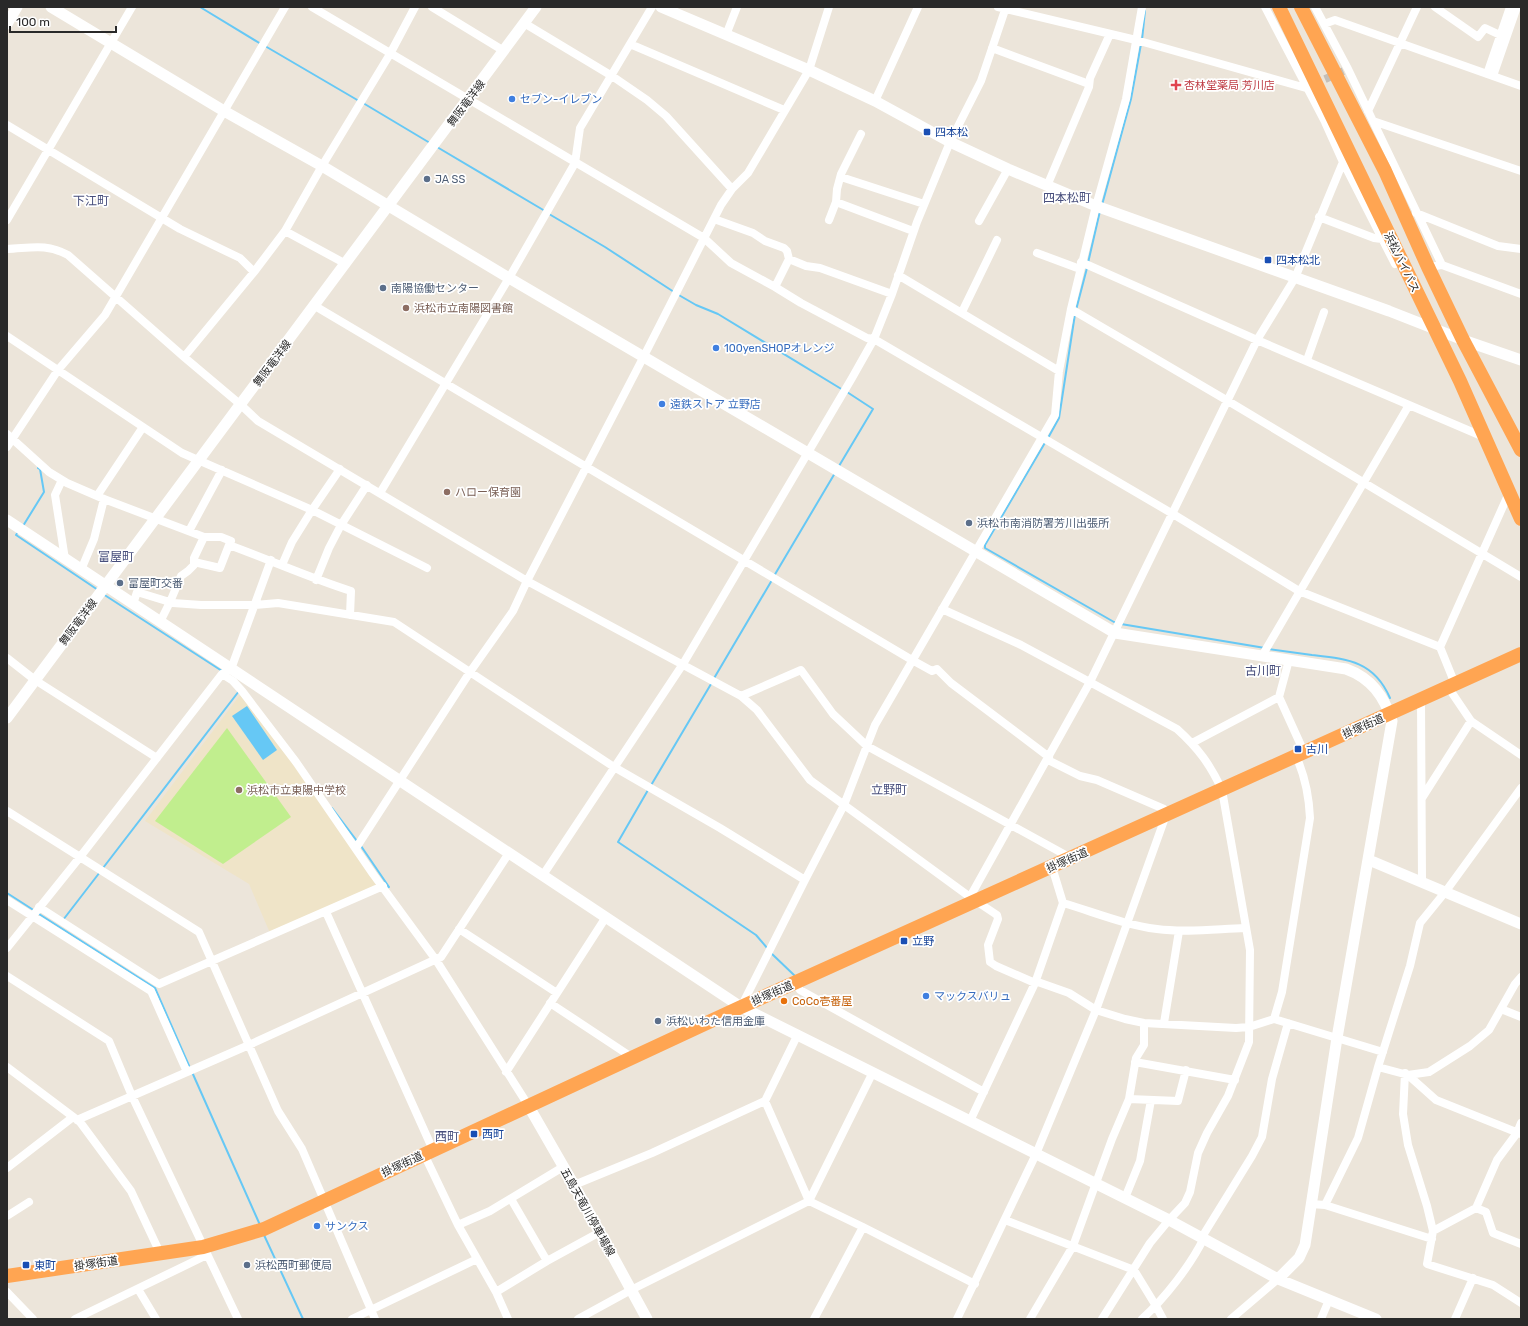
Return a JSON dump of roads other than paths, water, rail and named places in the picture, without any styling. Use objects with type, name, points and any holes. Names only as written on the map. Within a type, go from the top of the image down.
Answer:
[{"type":"highway","name":"浜松バイパス","points":[[1279,7],[1460,380],[1521,519]]},
{"type":"highway","name":"浜松バイパス","points":[[1301,7],[1435,266],[1463,340],[1521,450]]},
{"type":"highway","name":"掛塚街道","points":[[7,1276],[160,1253],[205,1251],[261,1230],[528,1105],[798,982],[973,899],[1052,867],[1521,654]]},
{"type":"street","points":[[7,24],[17,7]]},
{"type":"street","points":[[51,7],[224,111],[322,166],[509,278],[1115,633],[1346,669],[1363,676],[1375,687],[1390,714],[1392,721],[1337,1038],[1305,1245],[1299,1258],[1278,1279],[1231,1319]]},
{"type":"street","points":[[7,220],[132,7]]},
{"type":"street","points":[[7,447],[10,436],[58,370],[105,315],[285,7]]},
{"type":"street","points":[[312,7],[704,238],[732,262],[801,303],[867,338],[874,339],[1173,514],[1299,591],[1440,646]]},
{"type":"street","points":[[184,357],[254,272],[285,231],[322,166],[390,54],[415,7]]},
{"type":"street","points":[[432,7],[504,51]]},
{"type":"street","name":"舞阪竜洋線","points":[[7,718],[536,7]]},
{"type":"street","points":[[380,493],[444,384],[509,278],[575,163],[580,128],[652,7]]},
{"type":"street","points":[[661,7],[809,70],[875,101],[950,142],[1047,186],[1096,206],[1521,360]]},
{"type":"street","points":[[726,35],[737,7]]},
{"type":"street","points":[[356,848],[470,672],[513,612],[527,581],[721,205],[732,189],[748,174],[784,110],[809,70],[829,7]]},
{"type":"street","points":[[875,101],[918,7]]},
{"type":"street","points":[[741,1007],[844,805],[875,725],[976,551],[1045,439],[1055,415],[1059,371],[1071,309],[1096,206],[1126,99],[1142,7]]},
{"type":"street","points":[[1265,7],[1325,122],[1343,162],[1395,264],[1402,261]]},
{"type":"street","points":[[1315,7],[1348,69],[1416,213],[1435,266],[1521,294]]},
{"type":"street","points":[[1368,111],[1417,7]]},
{"type":"street","points":[[1435,7],[1478,37],[1484,28],[1500,35]]},
{"type":"street","points":[[543,875],[683,664],[745,561],[874,339],[892,294],[913,231],[924,204],[950,142],[981,81],[1003,8],[1136,40],[1306,88]]},
{"type":"street","points":[[1490,75],[1500,35],[1512,10]]},
{"type":"street","points":[[1490,75],[1512,10]]},
{"type":"street","points":[[1324,24],[1335,20],[1399,44],[1521,86]]},
{"type":"street","points":[[524,24],[612,76],[647,100],[666,116],[732,189]]},
{"type":"street","points":[[1047,186],[1089,84],[1090,78],[1110,34]]},
{"type":"street","points":[[630,44],[784,110]]},
{"type":"street","points":[[992,48],[1089,84]]},
{"type":"street","points":[[1373,121],[1521,171]]},
{"type":"street","points":[[7,125],[180,229],[240,258],[254,272]]},
{"type":"street","points":[[829,220],[836,202],[841,174],[861,134]]},
{"type":"street","points":[[973,899],[1011,825],[1090,682],[1115,633],[1257,340],[1295,278],[1343,162]]},
{"type":"street","points":[[979,221],[1008,169]]},
{"type":"street","points":[[841,177],[924,204]]},
{"type":"street","points":[[836,202],[913,231]]},
{"type":"street","points":[[1416,213],[1498,246],[1521,249]]},
{"type":"street","points":[[1319,217],[1374,238],[1382,239]]},
{"type":"street","points":[[714,219],[754,233],[765,241],[784,248],[787,251],[789,259],[775,287]]},
{"type":"street","points":[[285,231],[346,264]]},
{"type":"street","points":[[962,312],[998,240]]},
{"type":"street","points":[[7,249],[48,247],[68,255],[258,421],[527,581],[741,696],[756,710],[810,780],[997,915],[998,919],[988,945],[990,962],[996,966],[1035,982],[1069,993],[1096,1010],[1125,1020],[1144,1023],[1236,1028],[1249,1027],[1274,1019],[1383,1052]]},
{"type":"street","points":[[1037,253],[1081,266],[1307,360],[1486,438]]},
{"type":"street","points":[[789,259],[806,266],[820,268],[892,294]]},
{"type":"street","points":[[898,275],[1059,371]]},
{"type":"street","points":[[315,306],[444,384],[912,660],[932,671],[938,669],[951,683],[1048,759],[1080,776],[1097,780],[1164,809],[1166,815],[1096,1010],[1036,1154],[957,1319]]},
{"type":"street","points":[[1071,309],[1363,481],[1521,577]]},
{"type":"street","points":[[1307,360],[1324,312]]},
{"type":"street","points":[[7,336],[182,453],[312,510],[427,568]]},
{"type":"street","points":[[1262,656],[1363,481],[1409,405]]},
{"type":"street","points":[[82,570],[94,539],[101,497],[143,427]]},
{"type":"street","points":[[10,436],[49,472],[62,480],[204,538],[221,537],[231,541],[220,568],[194,562]]},
{"type":"street","points":[[189,531],[222,470]]},
{"type":"street","points":[[282,565],[292,542],[340,470]]},
{"type":"street","points":[[62,480],[55,495],[65,559]]},
{"type":"street","points":[[316,580],[329,548],[341,525],[367,485]]},
{"type":"street","points":[[1509,493],[1440,646],[1452,686],[1471,721],[1521,755]]},
{"type":"street","points":[[7,520],[160,622],[226,671],[509,852],[741,1007],[798,1034],[1169,1220],[1278,1279],[1376,1319]]},
{"type":"street","points":[[160,622],[181,576],[188,571],[194,562],[194,558],[204,538]]},
{"type":"street","points":[[229,546],[271,560],[316,580],[351,591],[350,614]]},
{"type":"street","points":[[7,948],[226,671],[255,605],[271,560]]},
{"type":"street","points":[[133,604],[137,592],[170,602],[201,605],[255,605],[278,603],[394,622],[614,767],[720,828],[805,880]]},
{"type":"street","points":[[942,609],[1021,645],[1177,729],[1192,743],[1212,768],[1222,790],[1250,950],[1249,1042],[1228,1096],[1198,1152],[1190,1192],[1185,1203],[1150,1243],[1102,1319]]},
{"type":"street","points":[[7,658],[35,680],[157,758]]},
{"type":"street","points":[[1274,1019],[1282,992],[1310,818],[1300,754],[1279,697],[1289,660]]},
{"type":"street","points":[[741,696],[800,670],[833,714],[866,746],[1071,858]]},
{"type":"street","points":[[226,671],[296,762],[382,886],[436,960],[528,1105]]},
{"type":"street","points":[[1192,743],[1279,697]]},
{"type":"street","points":[[1421,699],[1422,882]]},
{"type":"street","points":[[1422,798],[1471,721]]},
{"type":"street","points":[[1325,1205],[1358,1138],[1378,1066],[1410,966],[1420,923],[1446,891],[1521,788]]},
{"type":"street","points":[[7,811],[199,932],[278,1111],[302,1149],[326,1200],[375,1319]]},
{"type":"street","points":[[7,1168],[75,1118],[132,1096],[189,1071],[442,957],[459,928],[509,852]]},
{"type":"street","points":[[1369,860],[1520,921]]},
{"type":"street","points":[[970,1121],[1035,982],[1063,902],[1052,867]]},
{"type":"street","points":[[39,907],[159,984],[326,912],[382,886]]},
{"type":"street","points":[[7,900],[151,991],[189,1071]]},
{"type":"street","points":[[1063,902],[1128,923],[1156,929],[1179,931],[1245,928]]},
{"type":"street","points":[[326,912],[362,993],[458,1225],[496,1292],[508,1319]]},
{"type":"street","points":[[506,1072],[606,917]]},
{"type":"street","points":[[459,928],[557,993]]},
{"type":"street","points":[[1164,1024],[1179,931]]},
{"type":"street","points":[[7,976],[109,1041],[132,1096],[238,1319]]},
{"type":"street","points":[[1378,1066],[1407,1074],[1429,1072],[1470,1046],[1489,1030],[1514,984],[1521,977]]},
{"type":"street","points":[[798,982],[800,990],[984,1092]]},
{"type":"street","points":[[550,1003],[627,1054],[629,1059]]},
{"type":"street","points":[[1501,1009],[1521,1017]]},
{"type":"street","points":[[1030,1319],[1073,1246],[1095,1183],[1129,1099],[1136,1058],[1144,1045],[1144,1023]]},
{"type":"street","points":[[1142,1319],[1156,1306],[1197,1251],[1203,1238],[1262,1137],[1272,1079],[1288,1023]]},
{"type":"street","points":[[574,1185],[652,1153],[765,1101],[798,1034]]},
{"type":"street","points":[[1135,1062],[1235,1080]]},
{"type":"street","points":[[7,1067],[80,1122],[131,1191],[160,1253]]},
{"type":"street","points":[[1129,1099],[1178,1101],[1186,1070]]},
{"type":"street","points":[[578,1319],[631,1290],[809,1201],[873,1072]]},
{"type":"street","points":[[1407,1074],[1436,1100],[1519,1133]]},
{"type":"street","points":[[1407,1074],[1403,1114],[1408,1145],[1427,1206],[1432,1235],[1427,1264],[1493,1285],[1521,1303]]},
{"type":"street","points":[[1125,1198],[1140,1161],[1151,1100]]},
{"type":"street","points":[[765,1101],[809,1201],[864,1227],[975,1284]]},
{"type":"street","name":"五島天竜川停車場線","points":[[528,1105],[574,1185],[647,1319]]},
{"type":"street","points":[[1311,1204],[1325,1205],[1432,1235],[1476,1208],[1497,1160],[1519,1133],[1521,1123]]},
{"type":"street","points":[[458,1225],[490,1211],[563,1167]]},
{"type":"street","points":[[511,1199],[547,1261]]},
{"type":"street","points":[[7,1216],[29,1202]]},
{"type":"street","points":[[1476,1208],[1486,1212],[1493,1233],[1521,1244]]},
{"type":"street","points":[[1005,1220],[1134,1270],[1163,1319]]},
{"type":"street","points":[[814,1319],[864,1227]]},
{"type":"street","points":[[496,1292],[547,1261],[600,1232]]},
{"type":"street","points":[[75,1319],[138,1289],[205,1251]]},
{"type":"street","points":[[352,1319],[477,1259]]},
{"type":"street","points":[[1455,1319],[1473,1278]]},
{"type":"street","points":[[138,1289],[156,1319]]},
{"type":"street","points":[[7,1292],[33,1319]]},
{"type":"street","points":[[1321,1319],[1329,1300]]},
{"type":"water","points":[[247,706],[277,750],[263,760],[232,716]]},
{"type":"waterway","points":[[200,7],[261,44]]},
{"type":"waterway","points":[[1142,40],[1145,11]]},
{"type":"waterway","points":[[1102,205],[1131,99],[1141,44]]},
{"type":"waterway","points":[[265,46],[359,101]]},
{"type":"waterway","points":[[363,103],[430,143]]},
{"type":"waterway","points":[[437,147],[545,211]]},
{"type":"waterway","points":[[1088,263],[1100,211]]},
{"type":"waterway","points":[[549,214],[605,247],[674,292]]},
{"type":"waterway","points":[[1076,310],[1087,268]]},
{"type":"waterway","points":[[677,294],[696,305],[718,314],[843,390]]},
{"type":"waterway","points":[[1048,438],[1059,418],[1075,314]]},
{"type":"waterway","points":[[839,466],[873,409],[847,392]]},
{"type":"waterway","points":[[1046,441],[985,545],[985,548],[1117,623]]},
{"type":"waterway","points":[[23,526],[44,492],[40,469],[38,468]]},
{"type":"waterway","points":[[774,576],[835,473]]},
{"type":"waterway","points":[[18,532],[16,535],[98,590]]},
{"type":"waterway","points":[[713,680],[772,580]]},
{"type":"waterway","points":[[103,594],[222,671]]},
{"type":"waterway","points":[[1121,624],[1265,648]]},
{"type":"waterway","points":[[1269,649],[1337,658],[1358,664],[1368,669],[1376,676],[1384,686],[1390,698]]},
{"type":"waterway","points":[[650,787],[711,684]]},
{"type":"waterway","points":[[103,868],[239,691]]},
{"type":"waterway","points":[[648,790],[618,842],[756,935],[768,949]]},
{"type":"waterway","points":[[332,808],[357,841]]},
{"type":"waterway","points":[[361,846],[389,887],[386,888]]},
{"type":"waterway","points":[[63,920],[100,872]]},
{"type":"waterway","points":[[7,893],[35,911]]},
{"type":"waterway","points":[[39,914],[155,988],[190,1068]]},
{"type":"waterway","points":[[771,953],[795,976]]},
{"type":"waterway","points":[[192,1072],[260,1225]]},
{"type":"waterway","points":[[264,1235],[303,1319]]},
{"type":"tunnel","points":[[1314,84],[1348,69]]},
{"type":"place","name":"杏林堂薬局 芳川店","points":[[1176,85]]},
{"type":"place","name":"セブン-イレブン","points":[[512,99]]},
{"type":"place","name":"四本松","points":[[927,132]]},
{"type":"place","name":"JA SS","points":[[427,179]]},
{"type":"place","name":"四本松北","points":[[1268,260]]},
{"type":"place","name":"南陽協働センター","points":[[383,288]]},
{"type":"place","name":"浜松市立南陽図書館","points":[[406,308]]},
{"type":"place","name":"100yenSHOPオレンジ","points":[[716,348]]},
{"type":"place","name":"遠鉄ストア 立野店","points":[[662,404]]},
{"type":"place","name":"ハロー保育園","points":[[447,492]]},
{"type":"place","name":"浜松市南消防署芳川出張所","points":[[969,523]]},
{"type":"place","name":"富屋町交番","points":[[120,583]]},
{"type":"place","name":"古川","points":[[1298,749]]},
{"type":"place","name":"浜松市立東陽中学校","points":[[239,790]]},
{"type":"place","name":"立野","points":[[904,941]]},
{"type":"place","name":"マックスバリュ","points":[[926,996]]},
{"type":"place","name":"CoCo壱番屋","points":[[784,1001]]},
{"type":"place","name":"浜松いわた信用金庫","points":[[658,1021]]},
{"type":"place","name":"西町","points":[[474,1134]]},
{"type":"place","name":"サンクス","points":[[317,1226]]},
{"type":"place","name":"東町","points":[[26,1265]]},
{"type":"place","name":"浜松西町郵便局","points":[[247,1265]]},
{"type":"district","name":"四本松町","points":[[1067,198]]},
{"type":"district","name":"下江町","points":[[91,201]]},
{"type":"district","name":"富屋町","points":[[116,557]]},
{"type":"district","name":"古川町","points":[[1263,671]]},
{"type":"district","name":"立野町","points":[[889,790]]},
{"type":"district","name":"西町","points":[[447,1137]]}]
